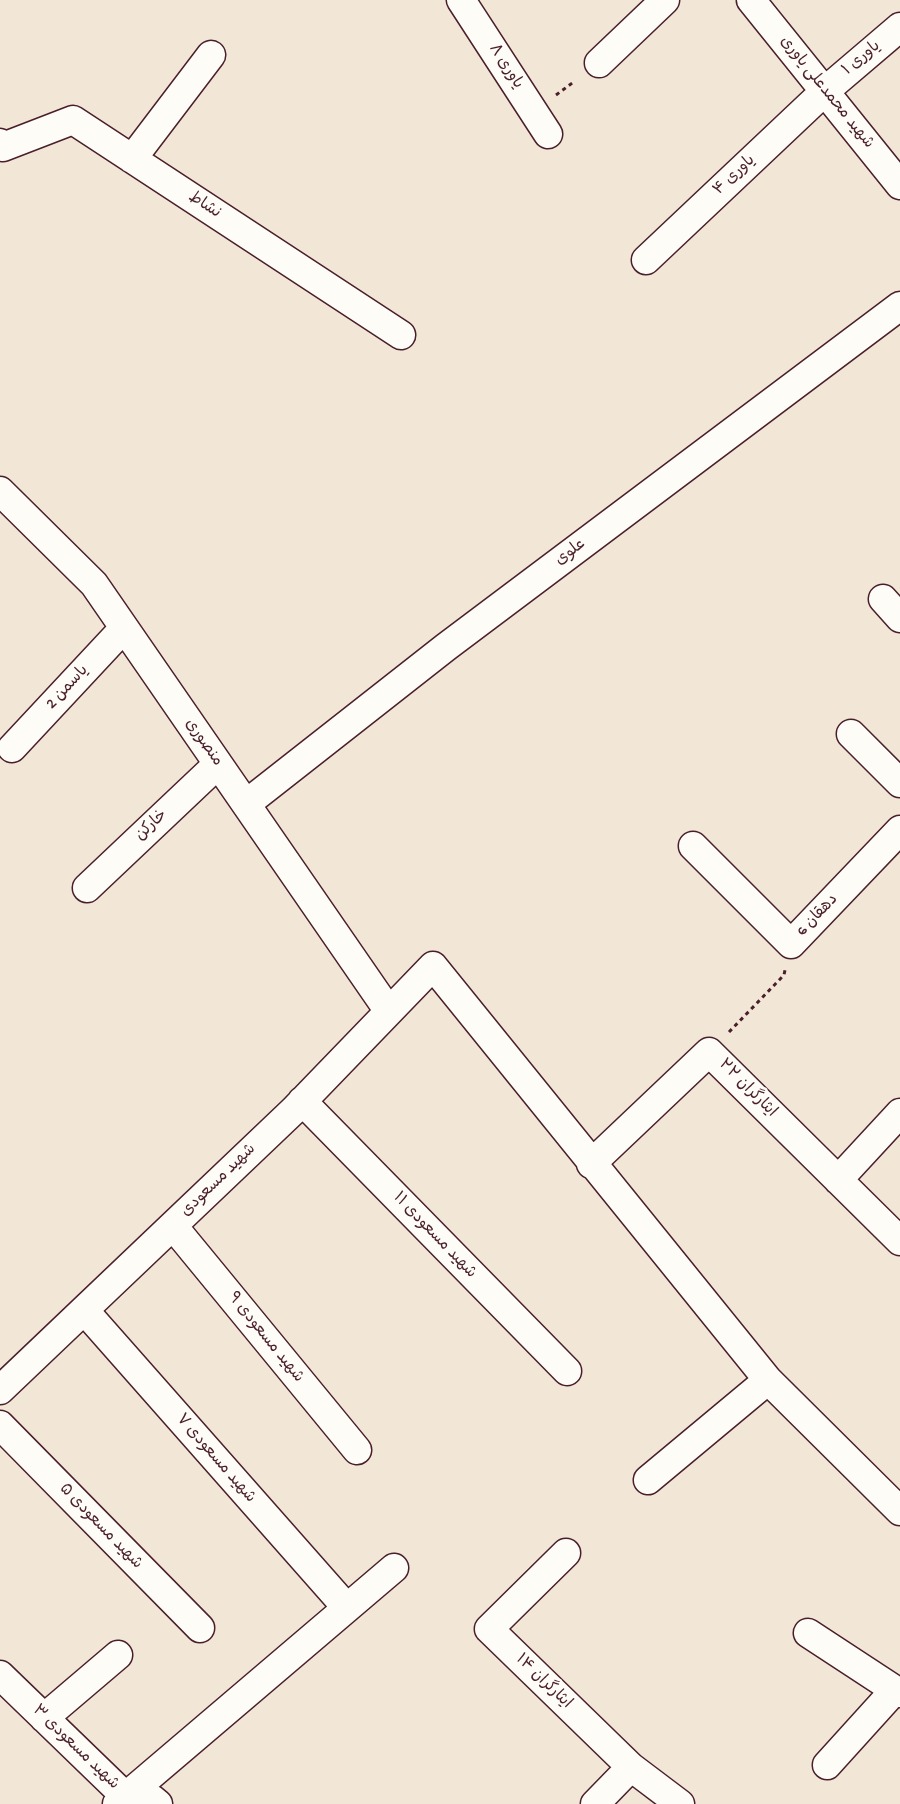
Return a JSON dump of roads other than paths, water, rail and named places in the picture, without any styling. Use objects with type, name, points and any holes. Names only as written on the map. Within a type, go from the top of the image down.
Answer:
[{"type":"street","name":"یاوری ۸","points":[[461,0],[541,122]]},
{"type":"street","points":[[599,63],[665,0]]},
{"type":"street","name":"شهید محمدعلی یاوری","points":[[752,0],[900,185]]},
{"type":"street","name":"یاوری ۱","points":[[825,91],[900,27]]},
{"type":"street","points":[[132,158],[211,55]]},
{"type":"street","name":"یاوری ۴","points":[[646,260],[825,91]]},
{"type":"street","name":"نشاط","points":[[0,144],[3,147],[73,120],[401,335]]},
{"type":"street","name":"علوی","points":[[246,804],[446,647],[900,306]]},
{"type":"street","name":"منصوری","points":[[0,491],[94,584],[388,1010]]},
{"type":"street","name":"یاسمن 2","points":[[12,748],[124,628]]},
{"type":"street","points":[[851,734],[900,783]]},
{"type":"street","name":"خارکن","points":[[87,888],[218,764]]},
{"type":"street","name":"دهقان 6","points":[[693,846],[791,944],[900,830]]},
{"type":"street","name":"شهید مسعودی","points":[[0,1390],[302,1102],[388,1010],[433,966],[591,1164]]},
{"type":"street","name":"ایثارگران ۲۲","points":[[591,1164],[709,1052],[900,1241]]},
{"type":"street","name":"شهید مسعودی ۱۱","points":[[302,1102],[567,1371]]},
{"type":"street","points":[[838,1180],[900,1113]]},
{"type":"street","points":[[591,1164],[768,1380],[900,1511]]},
{"type":"street","name":"شهید مسعودی ۹","points":[[173,1226],[357,1450]]},
{"type":"street","name":"شهید مسعودی ۷","points":[[84,1310],[347,1608]]},
{"type":"street","points":[[648,1480],[768,1380]]},
{"type":"street","name":"شهید مسعودی ۵","points":[[0,1424],[200,1628]]},
{"type":"street","name":"ایثارگران ۱۴","points":[[566,1553],[489,1629],[631,1767],[680,1804]]},
{"type":"street","points":[[121,1800],[394,1568]]},
{"type":"street","points":[[808,1633],[897,1692],[827,1765]]},
{"type":"street","points":[[44,1718],[118,1655]]},
{"type":"street","name":"شهید مسعودی ۳","points":[[0,1675],[44,1718],[121,1800],[152,1799],[158,1804]]},
{"type":"street","points":[[595,1804],[631,1767]]}]
